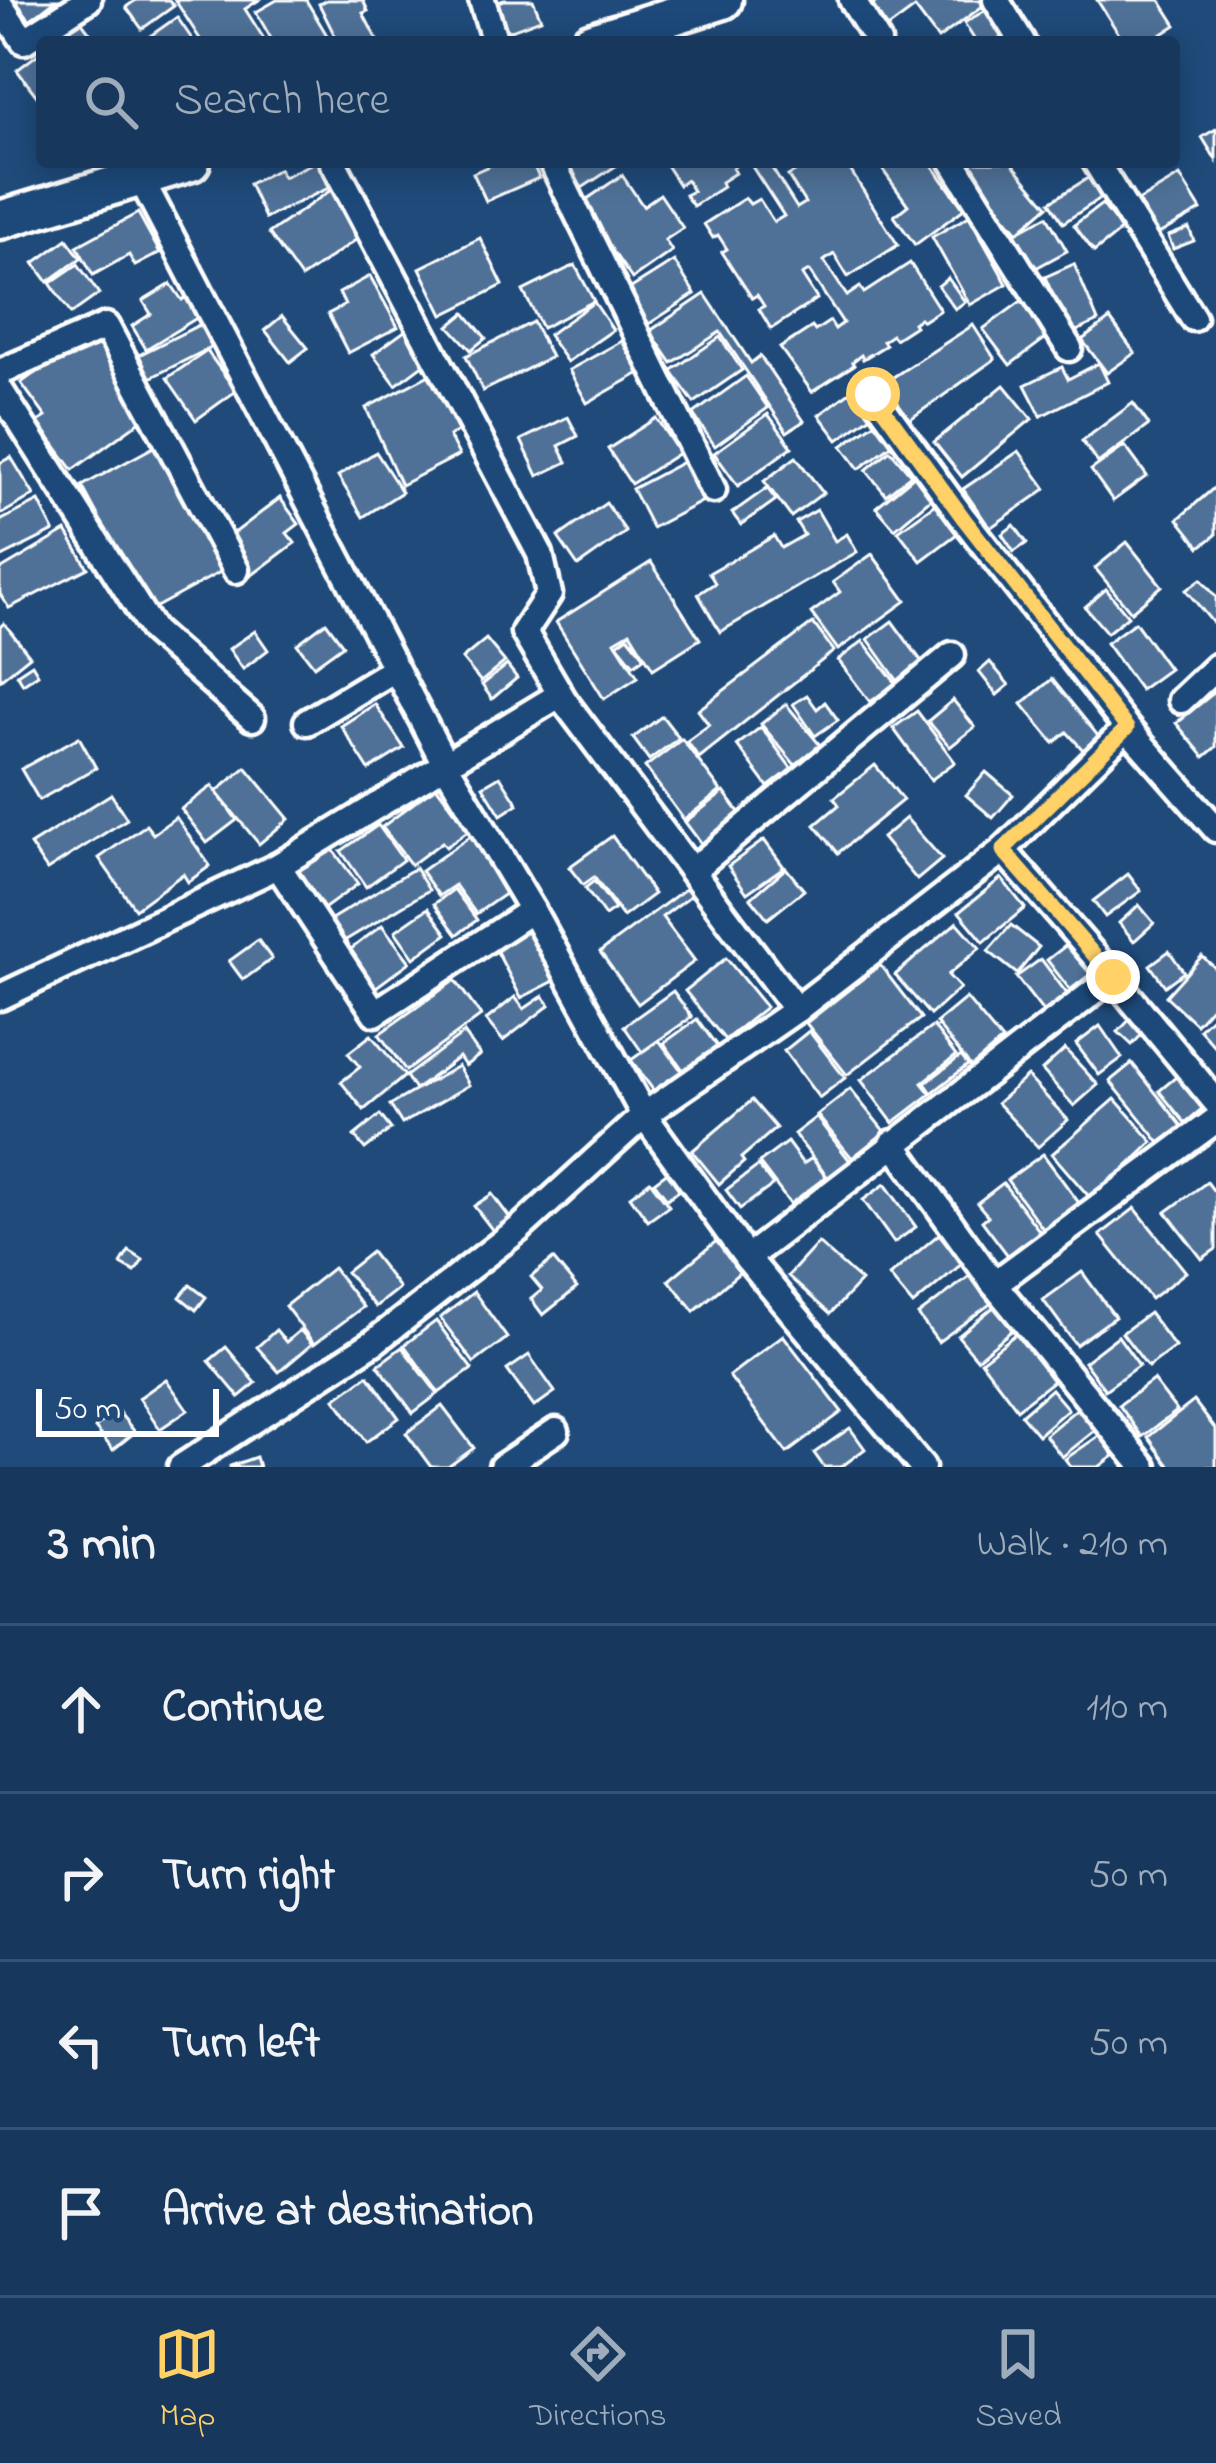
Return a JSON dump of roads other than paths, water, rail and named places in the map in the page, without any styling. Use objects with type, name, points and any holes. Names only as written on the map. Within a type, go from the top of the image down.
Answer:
[{"type":"main road","points":[[609,36],[723,0]]},
{"type":"main road","points":[[0,220],[171,168]]},
{"type":"street","points":[[0,5],[24,41],[88,0]]},
{"type":"street","points":[[482,0],[493,36]]},
{"type":"street","points":[[852,0],[874,36]]},
{"type":"street","points":[[996,0],[1018,36]]},
{"type":"street","points":[[336,168],[540,554],[548,594],[524,632],[565,702],[796,1010]]},
{"type":"street","points":[[555,168],[713,490]]},
{"type":"street","points":[[957,168],[1069,348]]},
{"type":"street","points":[[1100,168],[1193,318]]},
{"type":"street","points":[[140,177],[445,764],[644,1114],[747,1258],[922,1467]]},
{"type":"street","points":[[0,372],[106,326],[236,570]]},
{"type":"street","points":[[0,390],[153,631],[252,718]]},
{"type":"street","points":[[873,394],[1127,728],[1216,829]]},
{"type":"street","points":[[693,870],[952,655]]},
{"type":"street","points":[[307,722],[395,668]]},
{"type":"street","points":[[1181,700],[1216,668]]},
{"type":"street","points":[[0,998],[278,866],[556,697],[565,702]]},
{"type":"street","points":[[181,1467],[374,1342],[518,1229],[644,1114],[796,1010],[1003,850],[1127,728]]},
{"type":"street","points":[[1003,850],[1216,1102]]},
{"type":"street","points":[[278,866],[375,1013],[532,910]]},
{"type":"street","points":[[747,1258],[1113,977]]},
{"type":"street","points":[[994,1283],[1216,1120]]},
{"type":"street","points":[[893,1143],[994,1283],[1144,1467]]},
{"type":"street","points":[[502,1467],[556,1431]]}]
